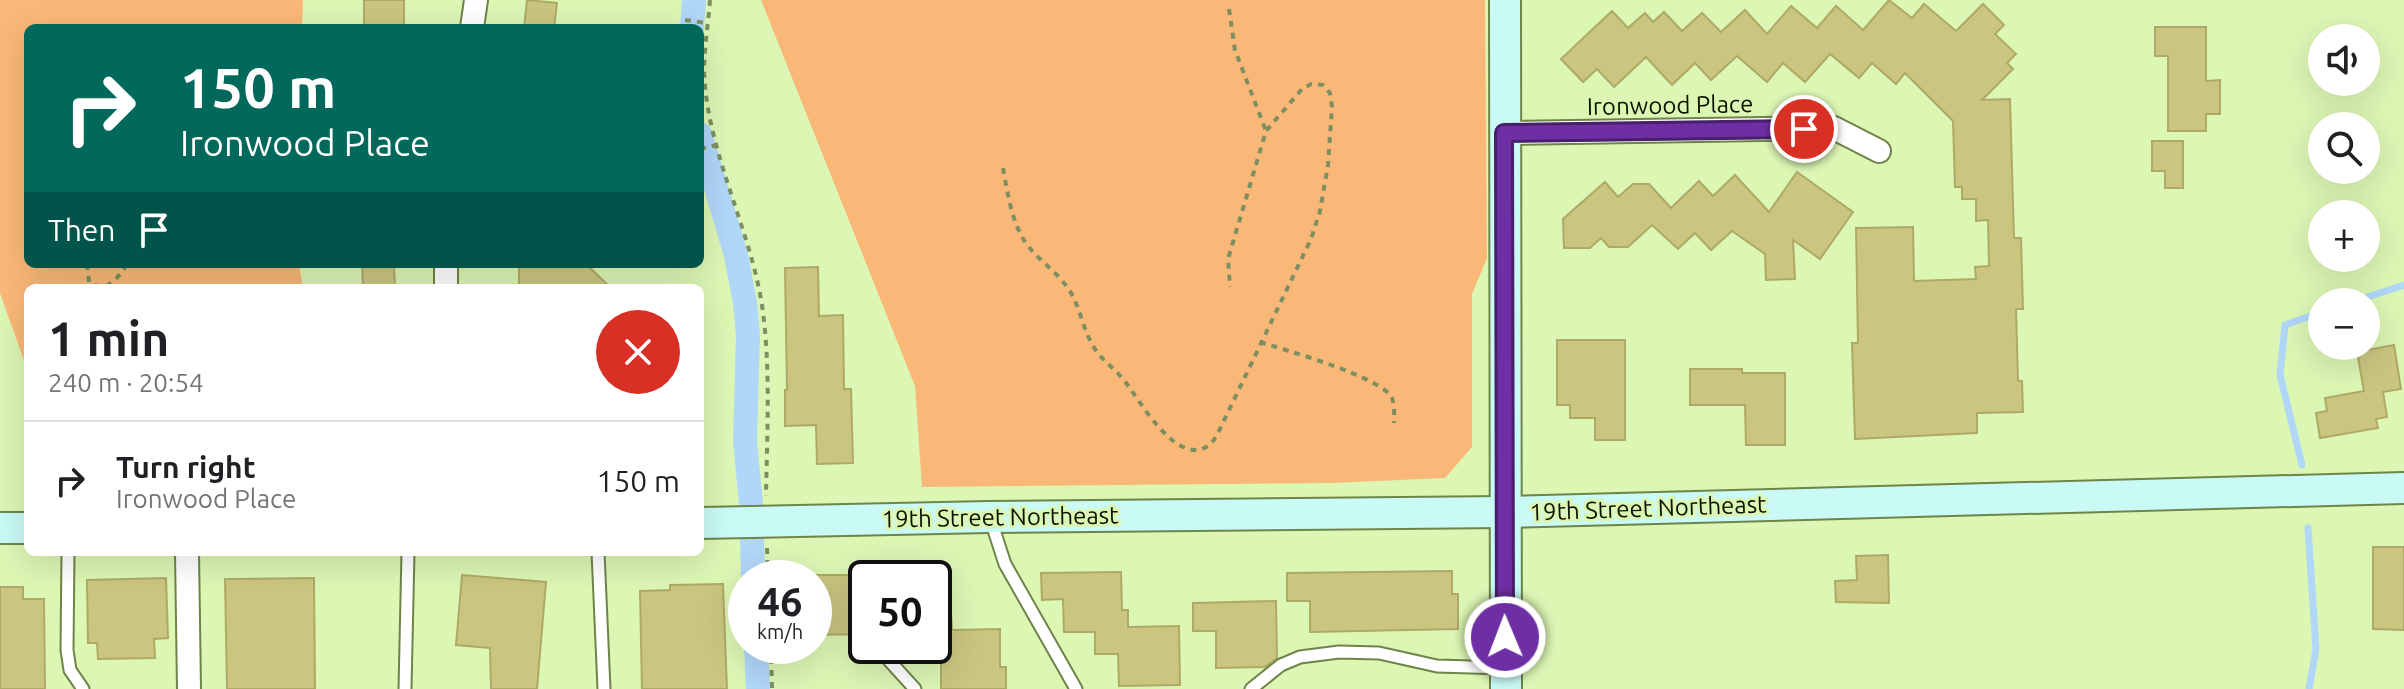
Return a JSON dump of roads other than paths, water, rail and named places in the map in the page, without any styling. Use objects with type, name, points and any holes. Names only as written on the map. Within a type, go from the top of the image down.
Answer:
[{"type":"street","points":[[473,24],[476,0]]},
{"type":"street","points":[[1505,0],[1506,678]]},
{"type":"street","name":"Ironwood Place","points":[[1504,133],[1834,128],[1879,151]]},
{"type":"street","name":"19th Street Northeast","points":[[704,523],[1504,512],[2404,488]]},
{"type":"street","points":[[0,528],[24,528]]},
{"type":"street","points":[[187,556],[189,689]]},
{"type":"lane","points":[[989,517],[1005,564],[1076,689]]},
{"type":"lane","points":[[68,556],[67,650],[70,670],[83,689]]},
{"type":"lane","points":[[405,689],[408,556]]},
{"type":"lane","points":[[598,556],[604,689]]},
{"type":"lane","points":[[1251,689],[1281,665],[1300,657],[1339,652],[1379,653],[1506,678]]},
{"type":"lane","points":[[892,664],[915,689]]},
{"type":"waterway","points":[[692,24],[694,0]]},
{"type":"waterway","points":[[704,147],[736,255],[745,303],[748,335],[745,441],[751,504]]},
{"type":"waterway","points":[[2380,293],[2404,285]]},
{"type":"waterway","points":[[2302,465],[2280,375],[2285,325],[2308,317]]},
{"type":"waterway","points":[[2308,528],[2316,649],[2309,689]]},
{"type":"waterway","points":[[752,538],[753,560]]},
{"type":"waterway","points":[[757,664],[758,689]]}]
